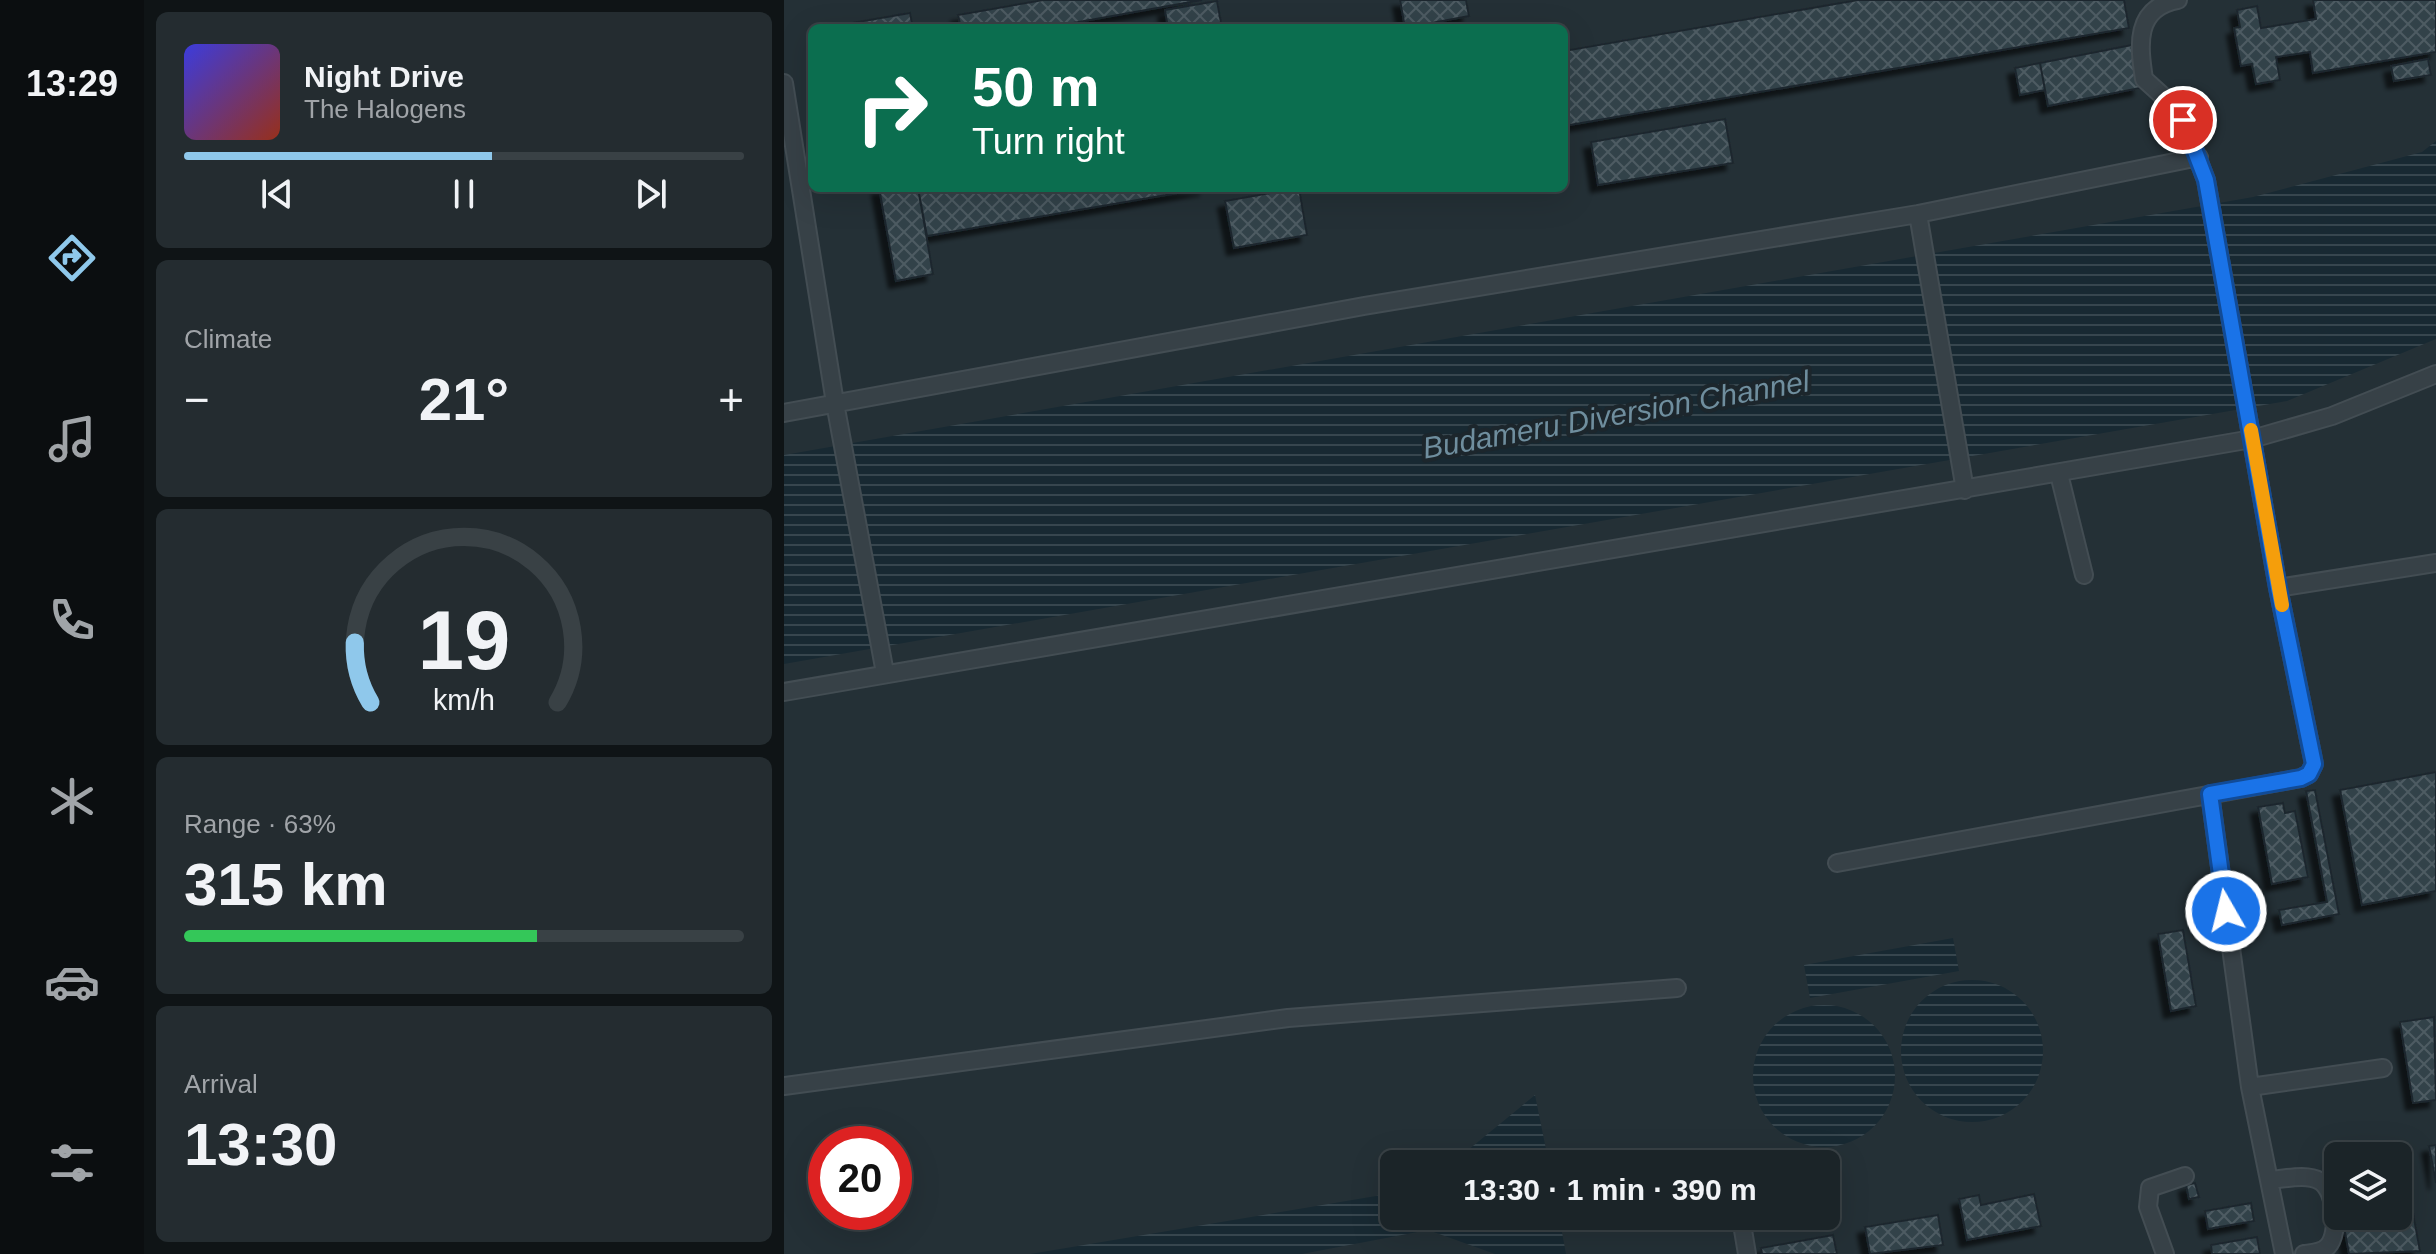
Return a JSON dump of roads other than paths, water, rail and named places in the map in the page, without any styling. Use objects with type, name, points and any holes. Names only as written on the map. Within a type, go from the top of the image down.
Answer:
[{"type":"lane","points":[[1837,863],[2301,778],[2309,774],[2314,764],[2278,588],[2206,180],[2199,157],[2175,107],[2144,79],[2138,37],[2150,18],[2171,1]]},
{"type":"lane","points":[[784,83],[835,403],[884,665]]},
{"type":"lane","points":[[784,413],[1364,306],[1918,214],[2199,157]]},
{"type":"lane","points":[[1918,214],[1964,483]]},
{"type":"lane","points":[[784,692],[884,665],[1964,483],[2059,474],[2252,439],[2332,416],[2436,374]]},
{"type":"lane","points":[[2059,474],[2084,575]]},
{"type":"lane","points":[[2278,588],[2436,563]]},
{"type":"lane","points":[[2210,794],[2250,1087],[2284,1254]]},
{"type":"lane","points":[[784,1086],[1288,1018],[1677,988]]},
{"type":"lane","points":[[2250,1087],[2383,1068]]},
{"type":"lane","points":[[2165,1254],[2148,1207],[2150,1188],[2185,1176]]},
{"type":"lane","points":[[2269,1180],[2308,1177],[2322,1182],[2330,1194],[2336,1231],[2330,1245],[2322,1251],[2304,1254]]},
{"type":"lane","points":[[1743,1230],[1747,1254]]},
{"type":"water","name":"Budameru Diversion Channel","points":[[2436,141],[2436,339],[2287,401],[784,664],[784,455],[2253,197],[2422,152]]},
{"type":"water","points":[[1953,938],[1959,971],[1810,998],[1804,965]]},
{"type":"water","points":[[1972,980],[1999,985],[2022,1001],[2038,1024],[2043,1051],[2038,1078],[2022,1101],[1999,1117],[1972,1122],[1945,1117],[1922,1101],[1906,1078],[1901,1051],[1906,1024],[1922,1001],[1945,985]]},
{"type":"water","points":[[1824,1005],[1851,1010],[1874,1026],[1890,1049],[1895,1076],[1890,1103],[1874,1126],[1851,1142],[1824,1147],[1797,1142],[1774,1126],[1758,1103],[1753,1076],[1758,1049],[1774,1026],[1797,1010]]},
{"type":"water","points":[[1535,1095],[1546,1150],[1468,1150]]},
{"type":"water","points":[[1380,1195],[1380,1230],[1428,1230],[1302,1254],[1030,1254]]},
{"type":"water","points":[[1428,1230],[1562,1230],[1566,1254],[1495,1254]]}]
